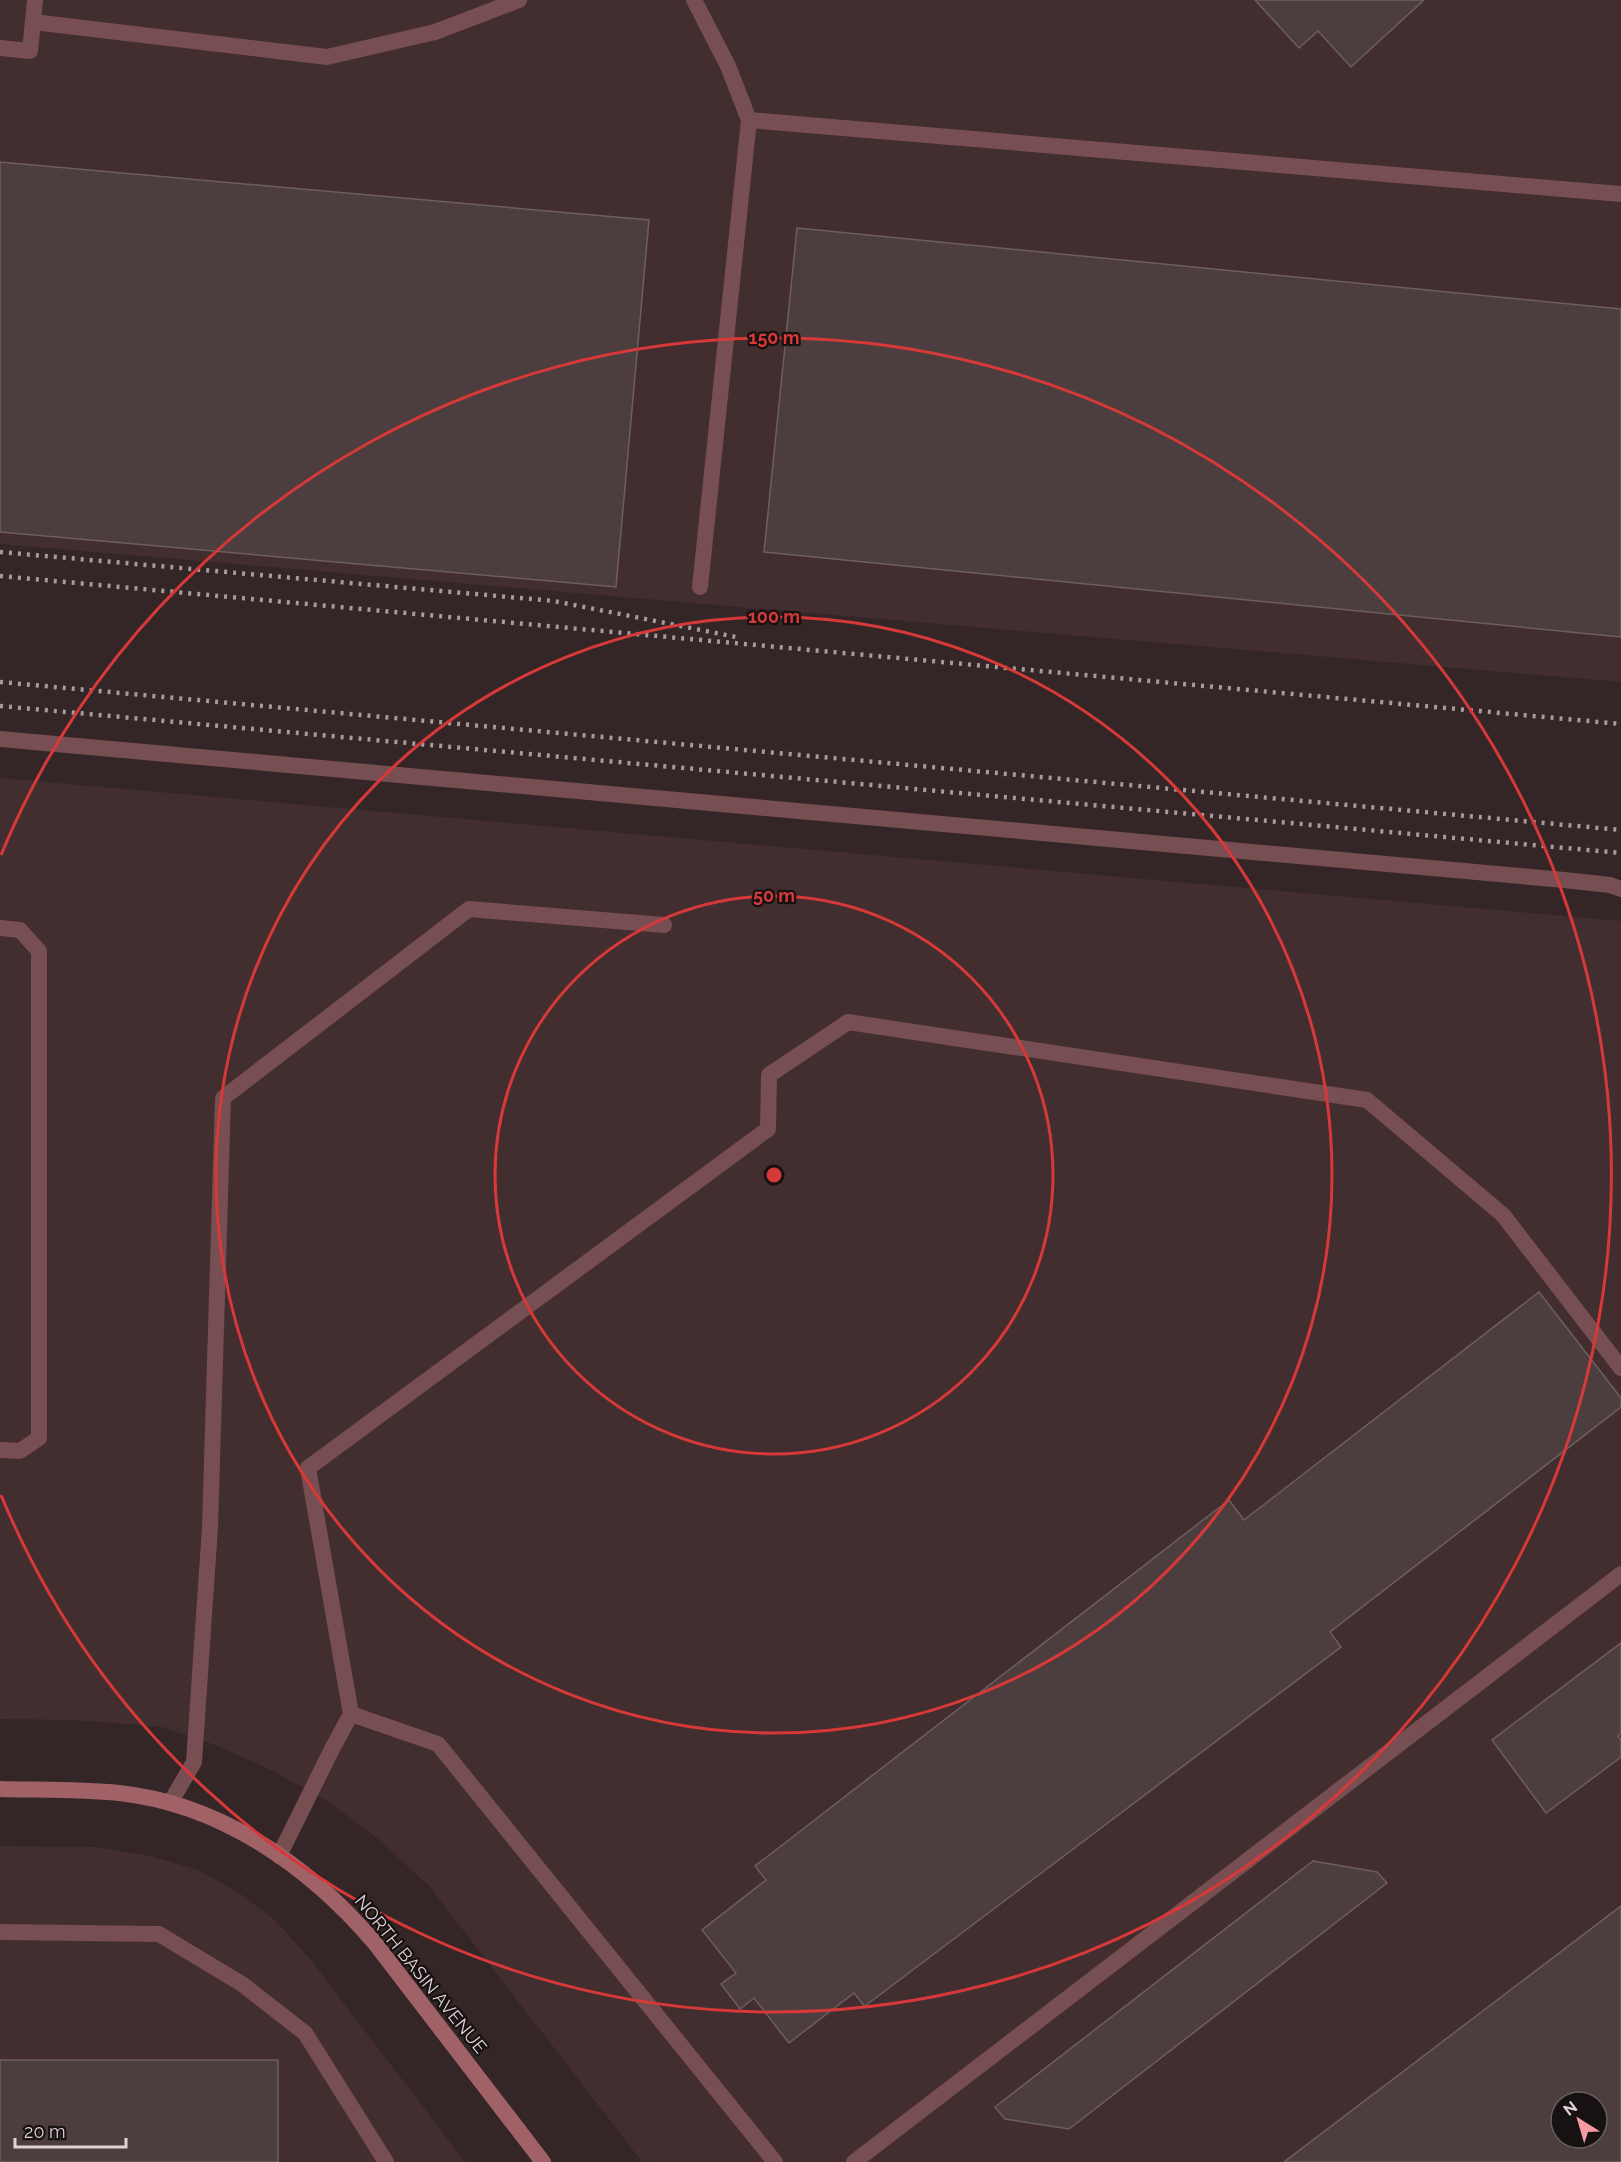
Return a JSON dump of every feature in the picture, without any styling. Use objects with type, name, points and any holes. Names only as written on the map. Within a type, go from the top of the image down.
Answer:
[{"type":"main road","name":"NORTH BASIN AVENUE","points":[[0,1789],[120,1793],[170,1803],[210,1816],[245,1833],[279,1856],[322,1888],[349,1912],[374,1941],[543,2162]]},
{"type":"lane","points":[[0,48],[30,51],[35,0]]},
{"type":"lane","points":[[33,22],[327,57],[435,32],[519,0]]},
{"type":"lane","points":[[694,0],[728,66],[749,120],[700,587]]},
{"type":"lane","points":[[749,120],[1621,194]]},
{"type":"lane","points":[[0,739],[1540,878],[1610,885],[1621,889]]},
{"type":"lane","points":[[170,1803],[194,1762],[210,1527],[223,1098],[469,909],[664,925]]},
{"type":"lane","points":[[0,928],[20,930],[39,951],[39,1438],[20,1451],[0,1450]]},
{"type":"lane","points":[[279,1856],[351,1714],[308,1468],[768,1129],[769,1075],[848,1022],[1367,1100],[1503,1215],[1621,1368]]},
{"type":"lane","points":[[854,2162],[1621,1574]]},
{"type":"lane","points":[[351,1714],[438,1744],[775,2162]]},
{"type":"lane","points":[[0,1932],[159,1934],[242,1984],[305,2033],[386,2162]]},
{"type":"shaded area","points":[[0,0],[1621,0],[1621,682],[0,544]]},
{"type":"shaded area","points":[[0,778],[1621,921],[1621,2162],[642,2162],[430,1887],[378,1839],[327,1801],[273,1771],[218,1746],[162,1727],[73,1720],[0,1719]]},
{"type":"shaded area","points":[[0,1846],[95,1847],[151,1856],[198,1870],[238,1892],[275,1920],[310,1959],[465,2162],[0,2162]]},
{"type":"building","points":[[1255,0],[1424,0],[1351,67],[1318,31],[1299,48]]},
{"type":"building","points":[[0,162],[649,220],[616,587],[0,532]]},
{"type":"building","points":[[797,228],[1621,309],[1621,637],[764,552]]},
{"type":"building","points":[[1539,1292],[1621,1398],[1621,1407],[1330,1632],[1341,1647],[865,2006],[866,2008],[854,1993],[789,2043],[754,1998],[740,2009],[721,1984],[736,1973],[702,1930],[766,1880],[755,1866],[1229,1500],[1244,1520]]},
{"type":"building","points":[[1621,1643],[1621,1733],[1618,1736],[1621,1740],[1621,1757],[1546,1813],[1492,1740]]},
{"type":"building","points":[[1313,1861],[1377,1872],[1387,1883],[1069,2129],[1005,2119],[995,2107]]},
{"type":"building","points":[[1621,1906],[1621,2162],[1284,2162]]},
{"type":"building","points":[[0,2060],[278,2060],[278,2162],[0,2162]]},
{"type":"railway","points":[[0,552],[554,601],[736,637]]},
{"type":"railway","points":[[0,576],[1621,724]]},
{"type":"railway","points":[[0,682],[1621,830]]},
{"type":"railway","points":[[0,706],[1621,853]]}]
